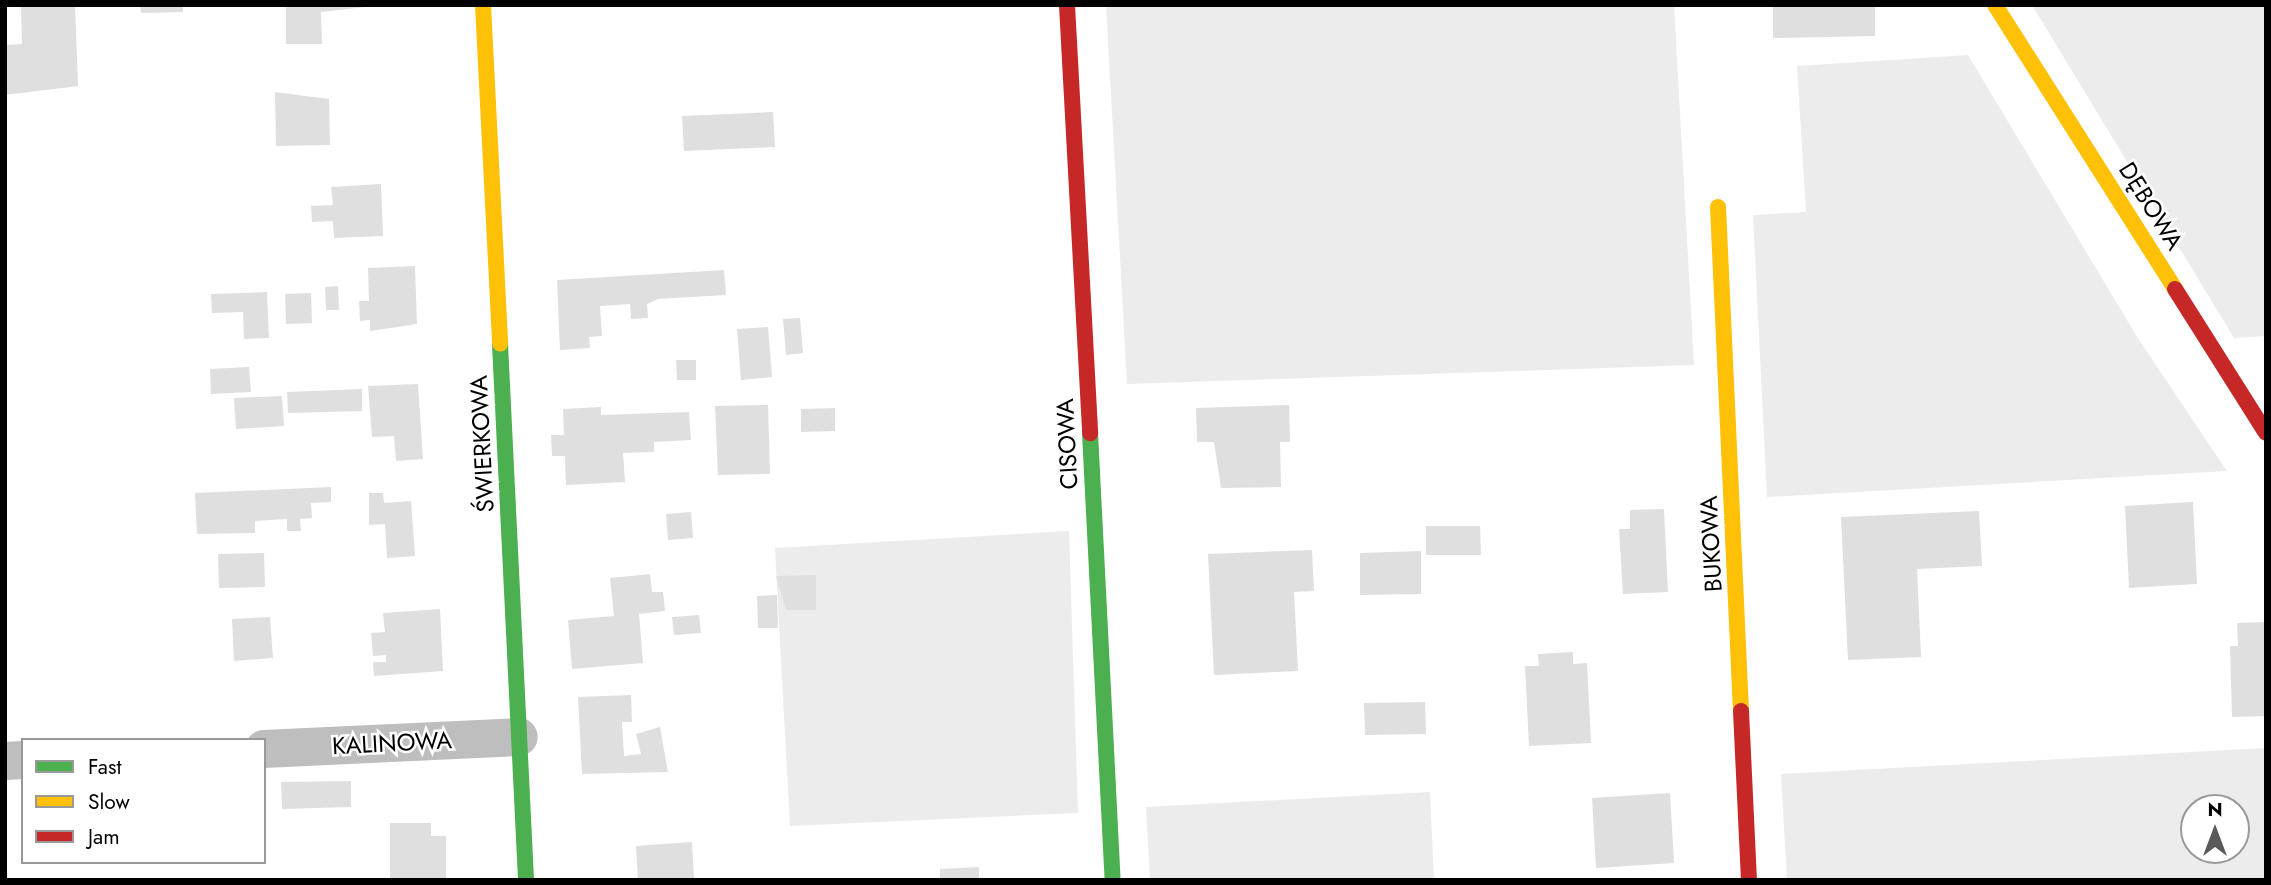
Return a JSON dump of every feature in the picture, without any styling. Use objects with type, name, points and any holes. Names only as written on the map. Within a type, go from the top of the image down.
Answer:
[{"type":"street","name":"ŚWIERKOWA","points":[[483,5],[526,880]]},
{"type":"street","name":"CISOWA","points":[[1067,5],[1113,880]]},
{"type":"street","name":"DĘBOWA","points":[[1995,5],[2266,433]]},
{"type":"street","name":"BUKOWA","points":[[1718,206],[1749,880]]},
{"type":"street","name":"KALINOWA","points":[[266,749],[519,737]]},
{"type":"shaded area","points":[[1106,5],[1674,5],[1694,365],[1127,384]]},
{"type":"shaded area","points":[[2032,5],[2266,5],[2266,336],[2234,338]]},
{"type":"shaded area","points":[[1968,55],[2139,340],[2227,471],[1767,497],[1753,215],[1806,212],[1797,66]]},
{"type":"shaded area","points":[[1069,531],[1078,813],[790,826],[775,548]]},
{"type":"shaded area","points":[[2266,748],[2266,880],[1787,880],[1781,774]]},
{"type":"shaded area","points":[[1430,792],[1434,880],[1150,880],[1146,807]]},
{"type":"building","points":[[75,5],[78,86],[5,95],[5,45],[22,44],[21,7]]},
{"type":"building","points":[[140,5],[183,5],[183,12],[141,13]]},
{"type":"building","points":[[286,5],[365,7],[321,12],[322,44],[286,44]]},
{"type":"building","points":[[1773,5],[1875,5],[1875,36],[1773,38]]},
{"type":"building","points":[[275,92],[329,99],[330,145],[276,146]]},
{"type":"building","points":[[773,112],[775,147],[684,151],[682,116]]},
{"type":"building","points":[[381,184],[383,236],[334,238],[333,221],[312,222],[311,206],[333,205],[331,187]]},
{"type":"building","points":[[415,266],[417,324],[370,331],[370,320],[360,321],[359,301],[369,301],[368,268]]},
{"type":"building","points":[[724,270],[726,295],[658,299],[647,304],[648,318],[631,319],[630,304],[600,306],[602,336],[589,337],[590,348],[560,350],[557,280]]},
{"type":"building","points":[[338,286],[339,310],[326,310],[325,287]]},
{"type":"building","points":[[267,292],[269,338],[244,339],[243,312],[212,313],[211,294]]},
{"type":"building","points":[[311,293],[312,323],[286,324],[285,294]]},
{"type":"building","points":[[800,318],[803,353],[786,355],[783,319]]},
{"type":"building","points":[[768,327],[772,377],[741,380],[737,329]]},
{"type":"building","points":[[676,360],[696,360],[696,380],[677,380]]},
{"type":"building","points":[[249,367],[251,392],[211,394],[210,369]]},
{"type":"building","points":[[418,384],[423,459],[396,461],[394,436],[372,437],[368,386]]},
{"type":"building","points":[[362,389],[362,411],[288,413],[287,392]]},
{"type":"building","points":[[282,396],[284,426],[236,429],[234,398]]},
{"type":"building","points":[[768,405],[770,474],[718,475],[715,406]]},
{"type":"building","points":[[1289,405],[1290,442],[1280,442],[1281,487],[1221,488],[1214,442],[1197,442],[1196,408]]},
{"type":"building","points":[[601,407],[601,415],[689,412],[691,440],[654,442],[654,452],[623,453],[625,482],[566,485],[565,456],[552,456],[551,435],[564,435],[563,409]]},
{"type":"building","points":[[835,408],[835,431],[801,432],[801,409]]},
{"type":"building","points":[[331,487],[331,502],[311,503],[312,518],[300,519],[301,531],[287,531],[287,519],[255,521],[255,533],[197,534],[195,493]]},
{"type":"building","points":[[369,493],[383,493],[384,503],[411,501],[415,556],[387,558],[385,524],[369,525]]},
{"type":"building","points":[[2193,502],[2197,584],[2129,588],[2125,506]]},
{"type":"building","points":[[1664,509],[1668,592],[1623,594],[1619,529],[1630,529],[1630,510]]},
{"type":"building","points":[[1979,511],[1982,566],[1917,569],[1921,657],[1848,660],[1841,517]]},
{"type":"building","points":[[691,512],[693,538],[668,540],[666,514]]},
{"type":"building","points":[[1426,526],[1480,526],[1481,555],[1426,555]]},
{"type":"building","points":[[1312,550],[1314,591],[1294,592],[1298,671],[1214,675],[1208,554]]},
{"type":"building","points":[[1421,551],[1421,594],[1360,595],[1360,553]]},
{"type":"building","points":[[264,553],[265,587],[219,588],[218,554]]},
{"type":"building","points":[[650,574],[652,592],[663,592],[665,611],[639,614],[643,663],[572,669],[568,620],[614,616],[610,578]]},
{"type":"building","points":[[816,575],[816,610],[786,610],[776,576]]},
{"type":"building","points":[[777,595],[778,628],[758,628],[757,596]]},
{"type":"building","points":[[440,609],[443,671],[374,676],[373,662],[386,662],[386,655],[373,656],[371,633],[385,632],[383,613]]},
{"type":"building","points":[[699,615],[701,633],[674,635],[672,617]]},
{"type":"building","points":[[270,617],[273,658],[234,661],[232,619]]},
{"type":"building","points":[[2266,622],[2266,716],[2232,717],[2230,646],[2238,646],[2237,623]]},
{"type":"building","points":[[1573,652],[1573,664],[1587,663],[1591,743],[1529,746],[1525,666],[1539,666],[1538,654]]},
{"type":"building","points":[[631,695],[632,722],[622,722],[624,756],[641,754],[636,734],[660,727],[668,772],[582,774],[578,697]]},
{"type":"building","points":[[1425,702],[1426,734],[1365,735],[1364,703]]},
{"type":"building","points":[[351,781],[351,807],[282,809],[281,782]]},
{"type":"building","points":[[1670,793],[1674,863],[1596,868],[1592,798]]},
{"type":"building","points":[[390,823],[431,823],[431,836],[446,836],[446,880],[390,880]]},
{"type":"building","points":[[692,842],[694,880],[638,880],[636,846]]},
{"type":"building","points":[[979,867],[979,880],[940,880],[940,869]]},
{"type":"traffic: fast","points":[[500,344],[526,880]]},
{"type":"traffic: fast","points":[[1090,433],[1113,880]]},
{"type":"traffic: slow","points":[[483,5],[500,344]]},
{"type":"traffic: slow","points":[[1995,5],[2175,289]]},
{"type":"traffic: slow","points":[[1718,207],[1741,711]]},
{"type":"traffic: jam","points":[[1067,5],[1090,433]]},
{"type":"traffic: jam","points":[[2175,289],[2266,433]]},
{"type":"traffic: jam","points":[[1741,711],[1749,880]]}]
